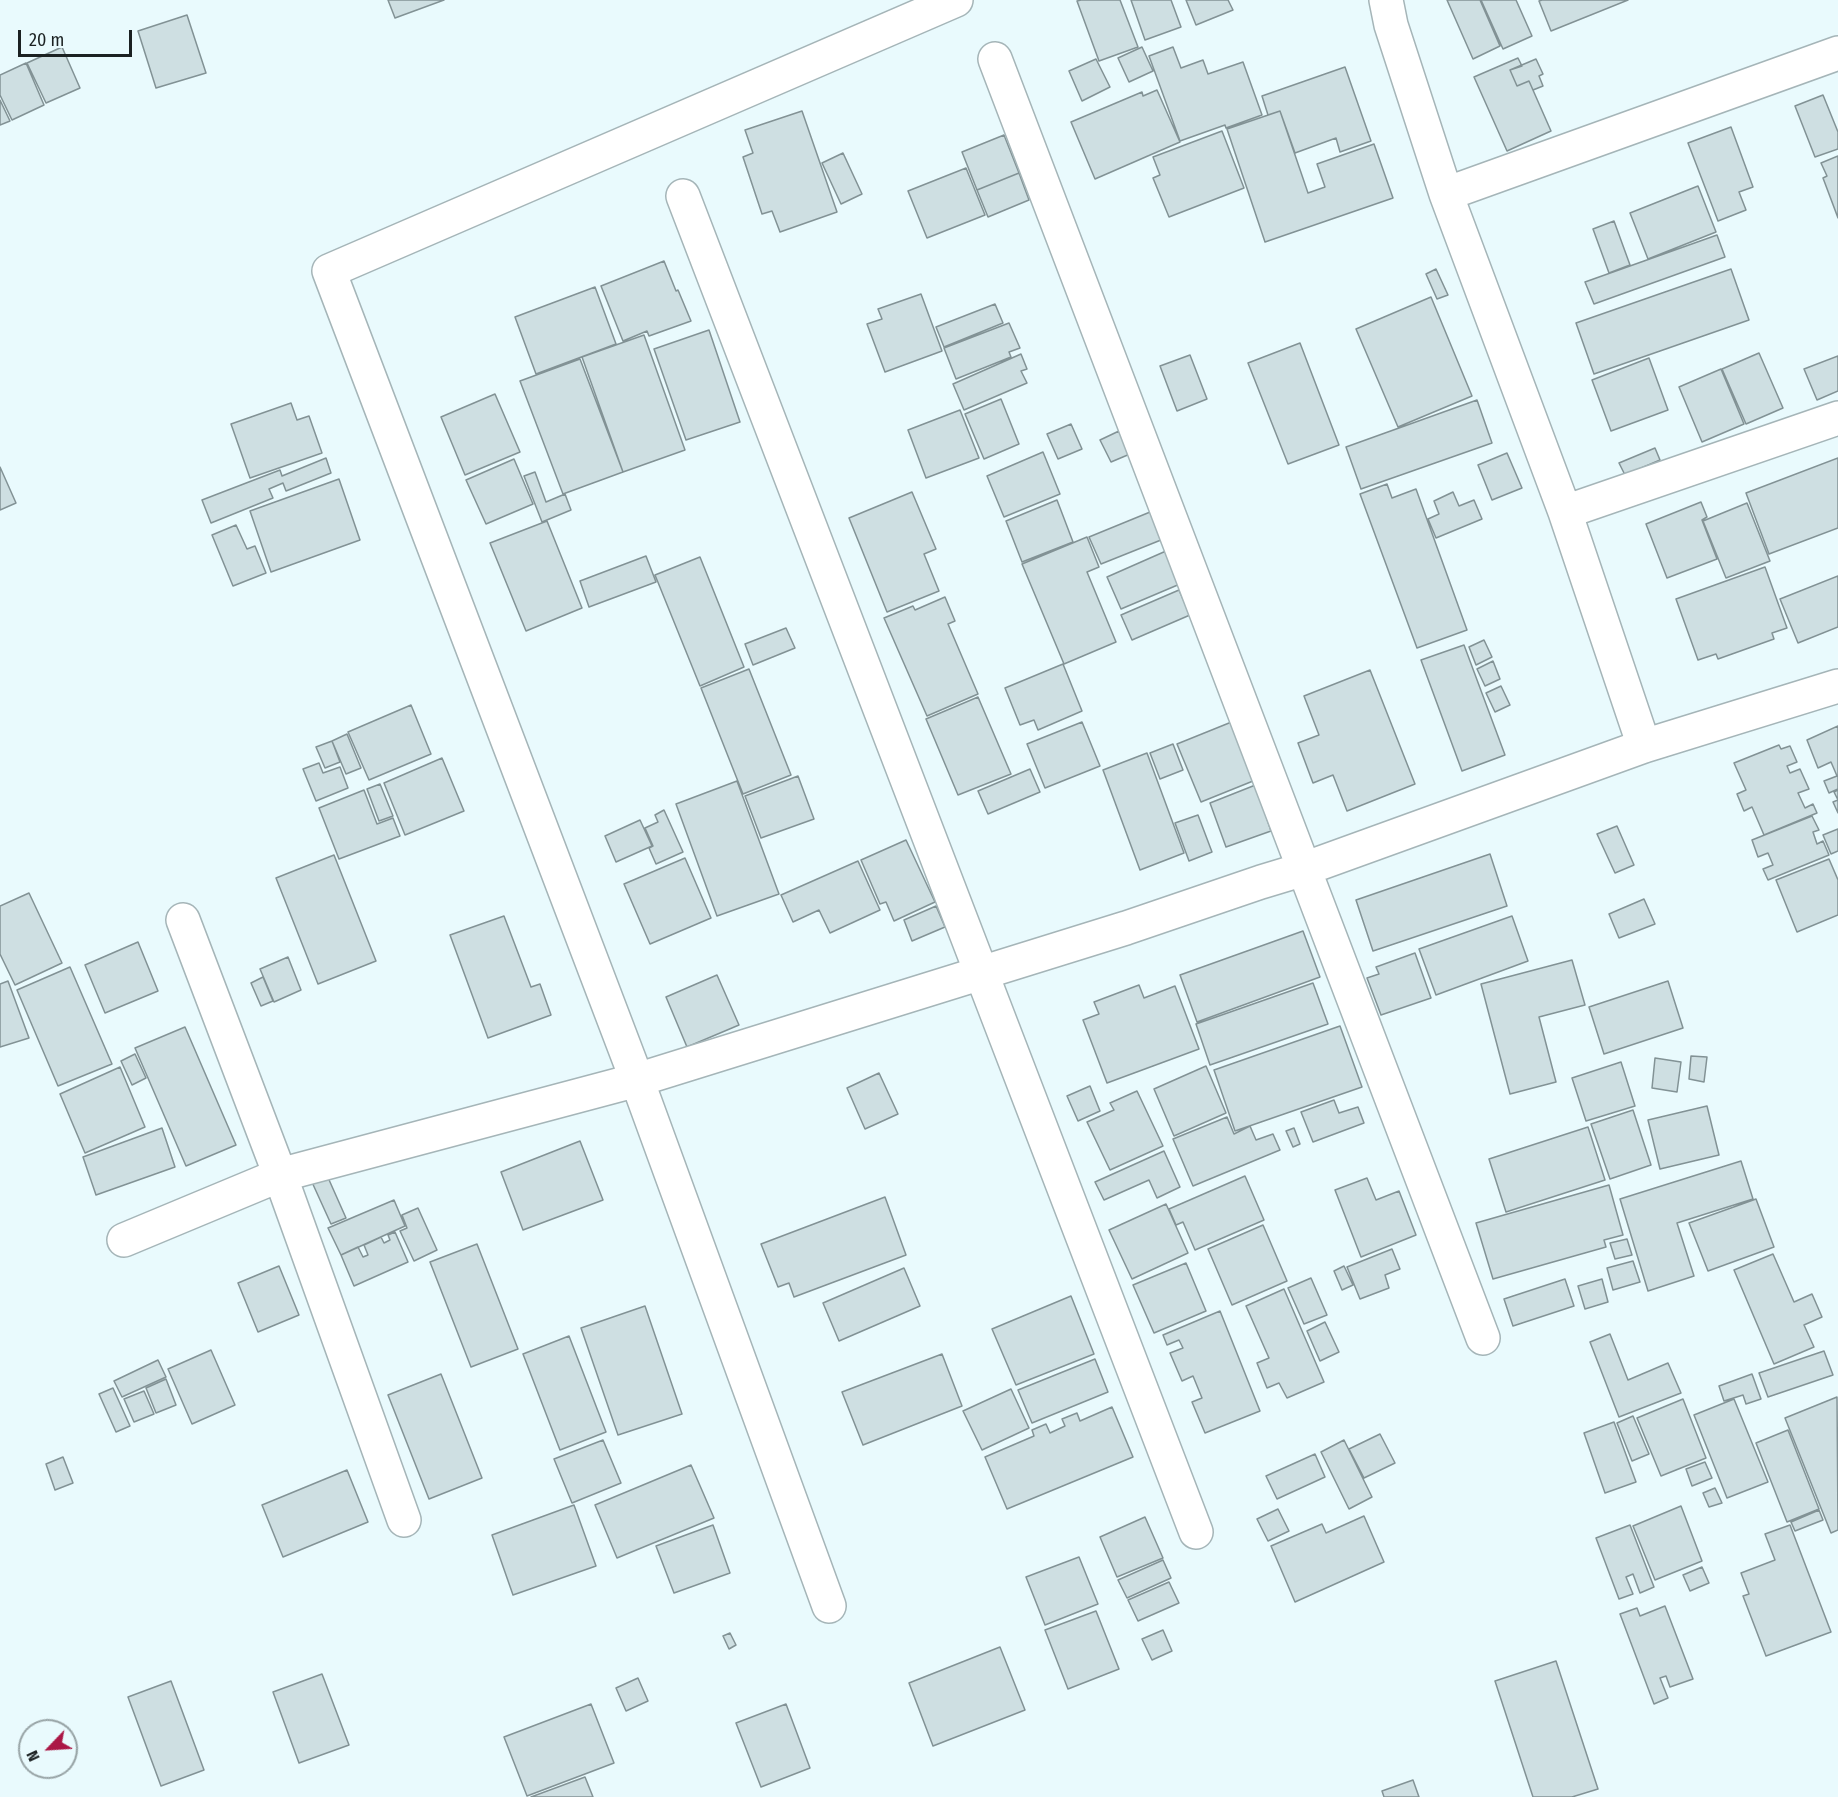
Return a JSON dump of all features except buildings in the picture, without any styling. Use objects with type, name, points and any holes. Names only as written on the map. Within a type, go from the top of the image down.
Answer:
[{"type":"street","points":[[829,1606],[637,1080],[329,271],[956,0]]},
{"type":"street","points":[[1386,0],[1391,25],[1446,194],[1565,512],[1644,746]]},
{"type":"street","points":[[1446,194],[1838,53]]},
{"type":"street","points":[[995,59],[1483,1338]]},
{"type":"street","points":[[683,196],[1196,1532]]},
{"type":"street","points":[[1565,512],[1838,418]]},
{"type":"street","points":[[124,1240],[280,1175],[637,1080],[1126,928],[1304,869],[1644,746],[1838,686]]},
{"type":"street","points":[[183,920],[280,1175],[404,1520]]}]
